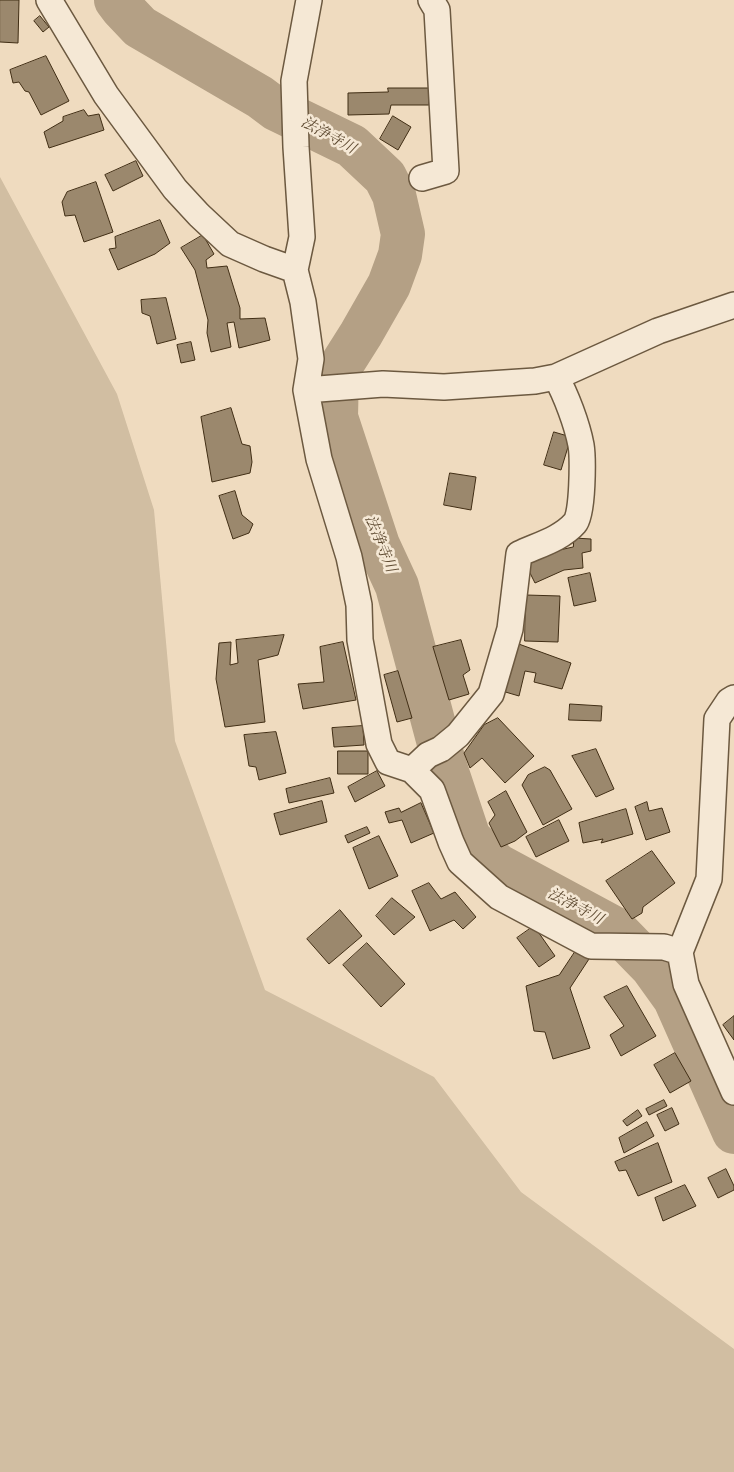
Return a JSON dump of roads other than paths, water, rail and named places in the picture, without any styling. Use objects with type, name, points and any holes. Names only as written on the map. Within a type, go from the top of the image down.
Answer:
[{"type":"street","points":[[49,0],[106,95],[175,189],[230,244],[296,270]]},
{"type":"street","points":[[309,0],[294,81],[302,237],[296,270],[303,302],[311,359],[306,390],[319,459],[349,557],[359,605],[360,640],[379,744],[388,762],[412,770],[432,790],[460,862],[499,896],[591,946],[664,947],[680,952]]},
{"type":"street","points":[[422,178],[446,171],[437,10],[432,0]]},
{"type":"street","points":[[306,390],[383,384],[444,387],[535,381],[556,377],[658,331],[734,305]]},
{"type":"street","points":[[412,770],[428,755],[441,749],[458,735],[491,694],[510,630],[519,554],[563,534],[577,522],[581,508],[581,446],[563,389],[556,377]]},
{"type":"street","points":[[734,698],[717,719],[709,879],[680,952],[686,984],[734,1092]]},
{"type":"waterway","name":"法浄寺川","points":[[116,0],[140,27],[260,97],[276,109],[352,146],[385,177],[394,195],[403,234],[400,255],[389,285],[337,372],[336,417],[378,545],[397,586],[445,766],[469,838],[497,865],[614,928],[652,967],[675,999],[734,1132]]}]
